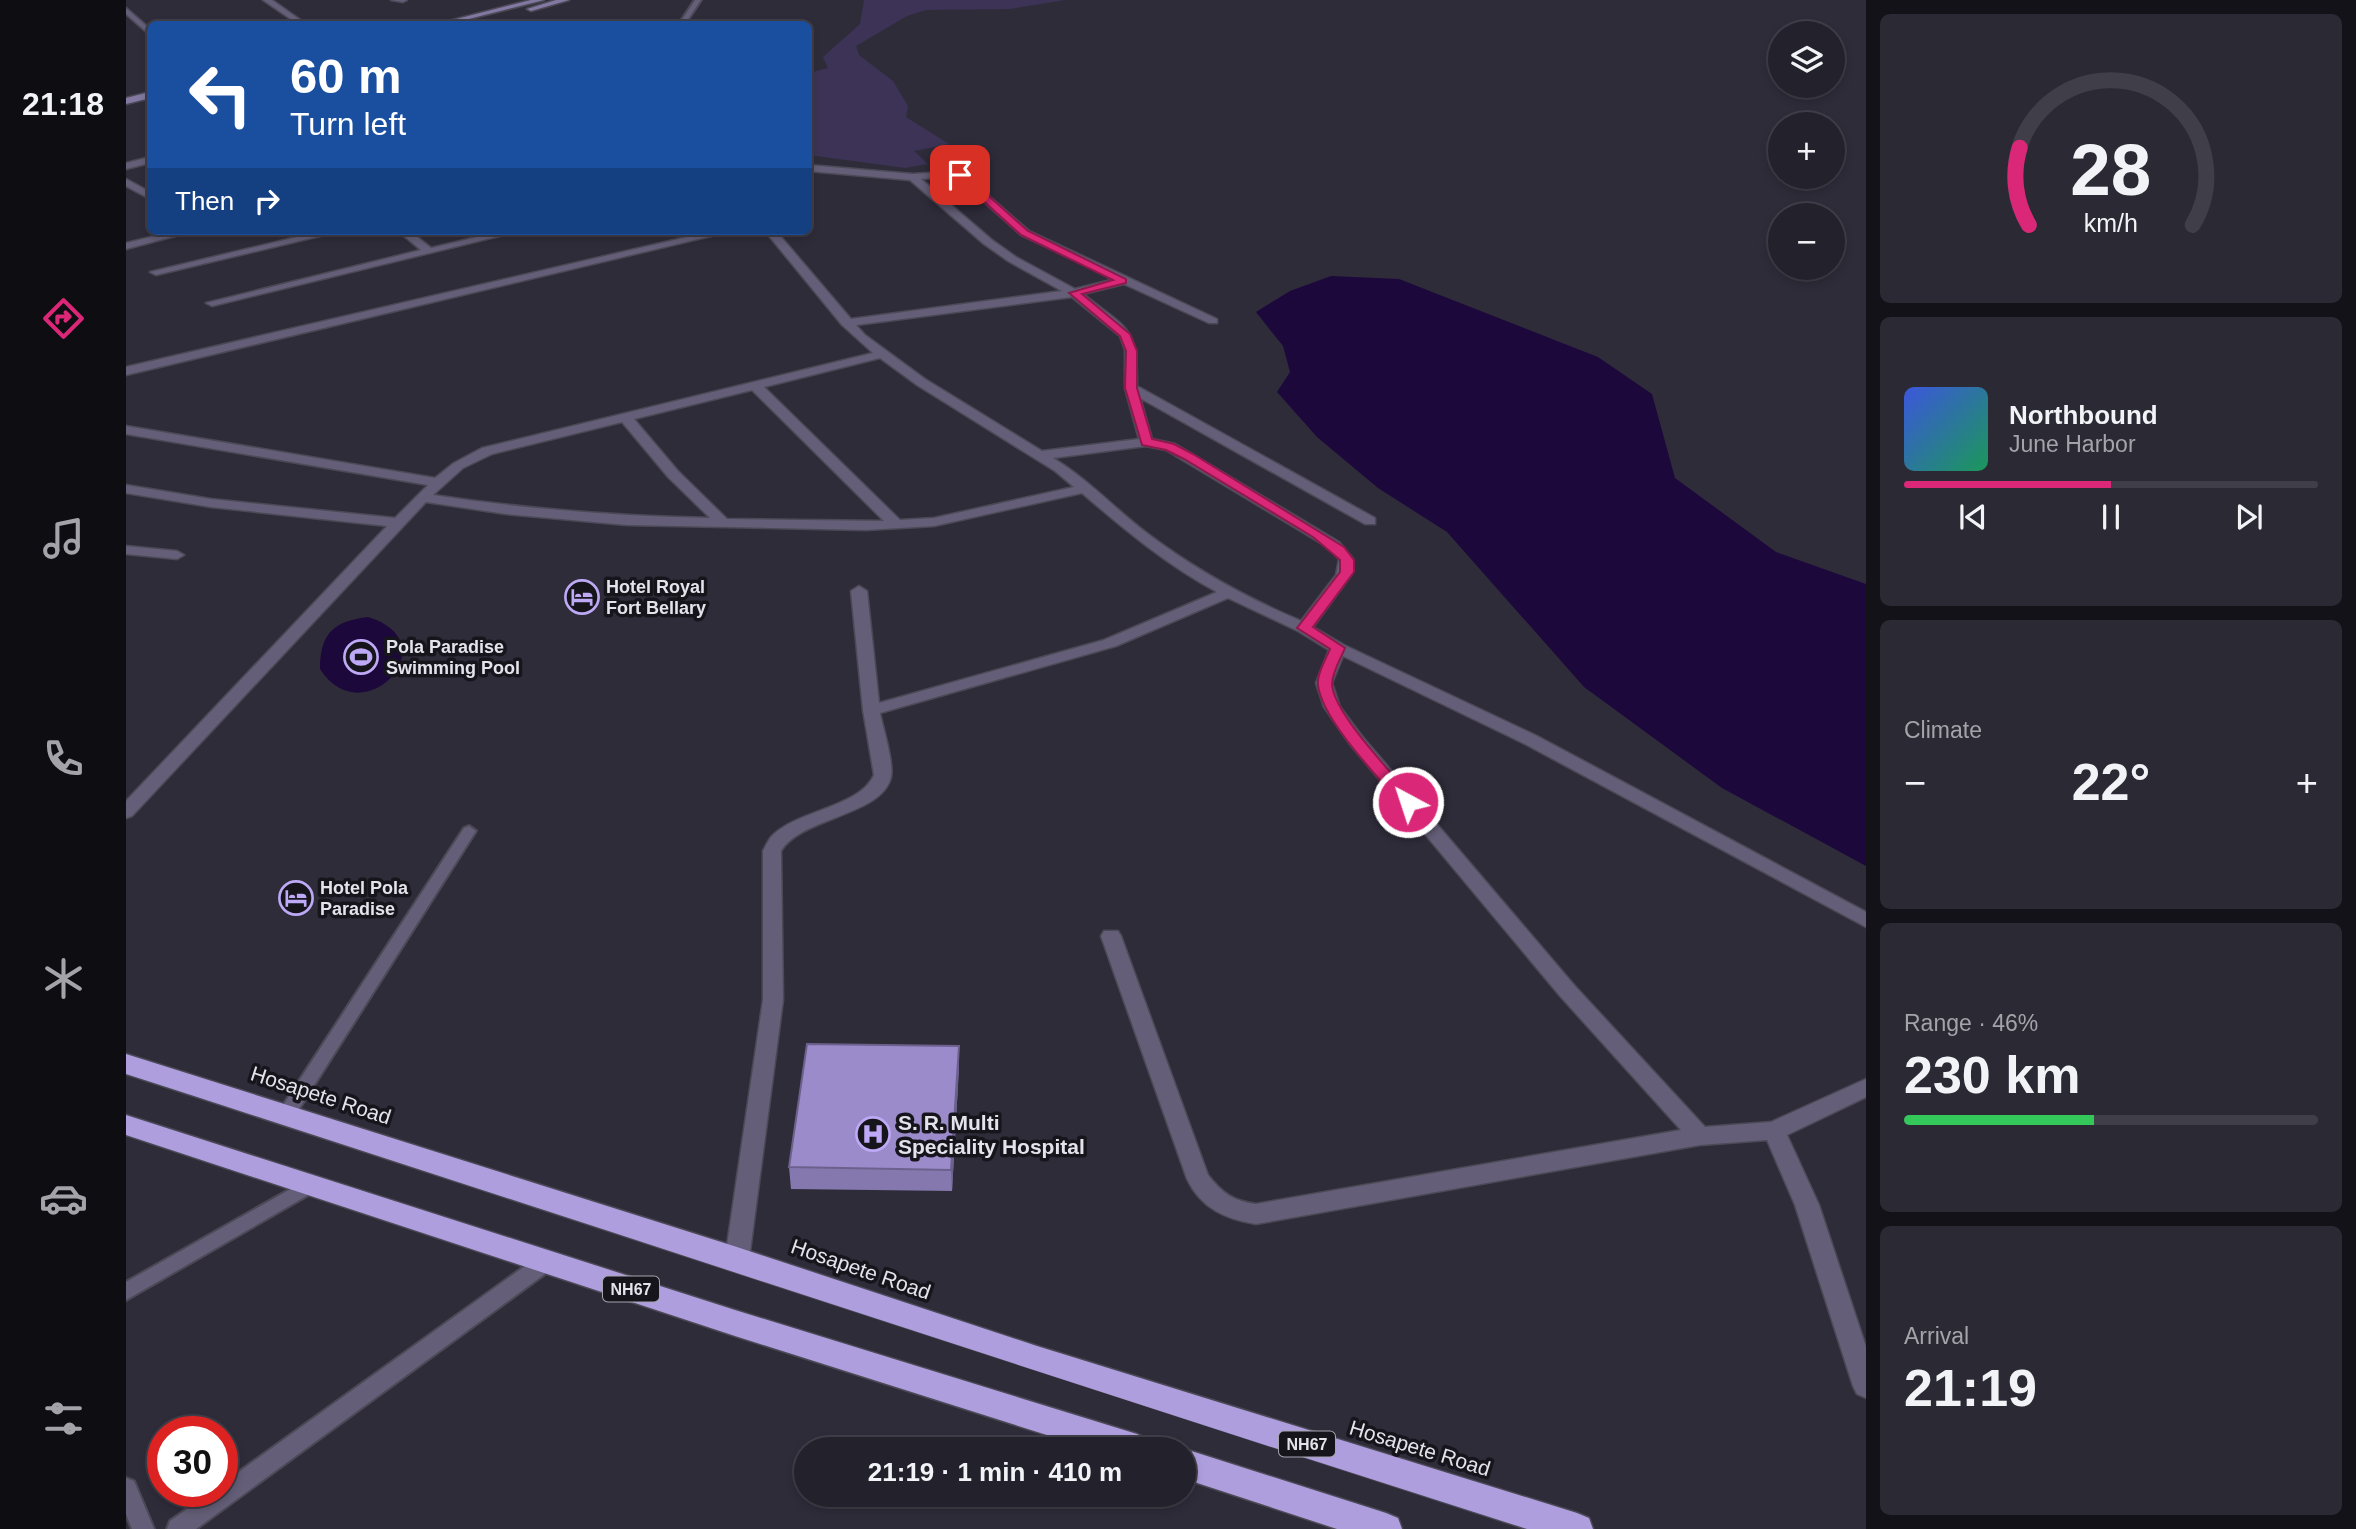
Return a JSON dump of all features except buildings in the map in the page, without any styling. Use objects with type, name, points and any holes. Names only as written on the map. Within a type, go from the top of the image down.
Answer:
[{"type":"highway","name":"Hosapete Road","points":[[126,1063],[737,1259],[1037,1359],[1577,1529]]},
{"type":"highway","name":"NH67","points":[[126,1125],[546,1262],[1099,1437]]},
{"type":"highway","points":[[1196,1468],[1386,1529]]},
{"type":"street","points":[[267,0],[298,21]]},
{"type":"street","points":[[395,0],[404,0]]},
{"type":"street","points":[[453,21],[540,0]]},
{"type":"street","points":[[480,21],[565,0]]},
{"type":"street","points":[[126,10],[147,30]]},
{"type":"street","points":[[127,102],[147,96]]},
{"type":"street","points":[[127,102],[147,102]]},
{"type":"street","points":[[126,166],[147,161]]},
{"type":"street","points":[[812,168],[913,177],[957,173],[1025,233],[1122,281],[1213,321]]},
{"type":"street","points":[[913,177],[988,242],[1074,293],[1125,334],[1131,351],[1131,388],[1146,442]]},
{"type":"street","points":[[126,182],[147,194]]},
{"type":"street","points":[[126,246],[172,235]]},
{"type":"street","points":[[156,272],[318,235]]},
{"type":"street","points":[[408,235],[429,251]]},
{"type":"street","points":[[212,303],[498,235]]},
{"type":"street","points":[[126,371],[710,235]]},
{"type":"street","points":[[773,235],[846,323],[881,354],[921,382],[1041,455],[1086,488],[1141,536],[1193,573],[1228,593],[1304,628],[1338,648],[1531,740],[1866,920]]},
{"type":"street","points":[[846,323],[1074,293],[1122,281]]},
{"type":"street","points":[[126,812],[398,523],[425,498],[437,482],[462,461],[487,451],[881,354]]},
{"type":"street","points":[[755,385],[897,525]]},
{"type":"street","points":[[1131,388],[1370,521]]},
{"type":"street","points":[[626,418],[673,474],[724,524]]},
{"type":"street","points":[[126,430],[437,482]]},
{"type":"street","points":[[1041,455],[1146,442],[1170,447],[1189,456],[1340,550],[1347,560],[1347,572],[1304,628]]},
{"type":"street","points":[[425,498],[517,512],[627,521],[897,525],[946,520],[1086,488]]},
{"type":"street","points":[[126,489],[211,503],[398,523]]},
{"type":"street","points":[[126,550],[177,555]]},
{"type":"street","points":[[737,1259],[773,1000],[772,851],[778,841],[792,831],[866,796],[878,786],[883,775],[871,710],[859,591]]},
{"type":"street","points":[[871,710],[1110,643],[1228,593]]},
{"type":"street","points":[[1338,648],[1324,683],[1332,707],[1355,740],[1546,967],[1644,1078],[1700,1136]]},
{"type":"street","points":[[1111,936],[1198,1180],[1212,1198],[1229,1211],[1256,1214],[1700,1136],[1774,1131],[1866,1087]]},
{"type":"street","points":[[1774,1131],[1807,1205],[1866,1387]]},
{"type":"lane","points":[[684,21],[698,0]]},
{"type":"lane","points":[[286,1115],[469,831]]},
{"type":"lane","points":[[126,1292],[310,1185]]},
{"type":"lane","points":[[177,1529],[546,1262]]},
{"type":"lane","points":[[126,1488],[143,1529]]},
{"type":"shaded area","points":[[864,0],[1065,0],[1010,9],[926,10],[907,16],[856,46],[859,55],[893,81],[908,106],[906,117],[949,144],[914,151],[928,164],[905,168],[812,155],[812,72],[828,68],[823,57],[860,24]]},
{"type":"shaded area","points":[[1331,276],[1399,279],[1598,357],[1652,394],[1675,478],[1776,552],[1866,584],[1866,866],[1722,788],[1584,687],[1447,532],[1378,488],[1317,437],[1277,392],[1290,372],[1283,346],[1256,312],[1290,291]]},
{"type":"shaded area","name":"Pola Paradise Swimming Pool","points":[[368,617],[392,629],[402,645],[401,662],[391,678],[376,689],[357,693],[338,687],[320,669],[321,657],[326,638],[331,631],[346,622]]},
{"type":"place","name":"Hotel Royal Fort Bellary","points":[[582,597]]},
{"type":"place","name":"Pola Paradise Swimming Pool","points":[[361,657]]},
{"type":"place","name":"Hotel Pola Paradise","points":[[296,898]]},
{"type":"place","name":"S. R. Multi Speciality Hospital","points":[[873,1134]]},
{"type":"route","points":[[960,175],[1025,233],[1122,281],[1074,293],[1125,334],[1131,351],[1131,388],[1146,442],[1170,447],[1189,456],[1340,550],[1347,560],[1347,572],[1304,628],[1338,648],[1324,683],[1332,707],[1355,740],[1408,802]]}]
